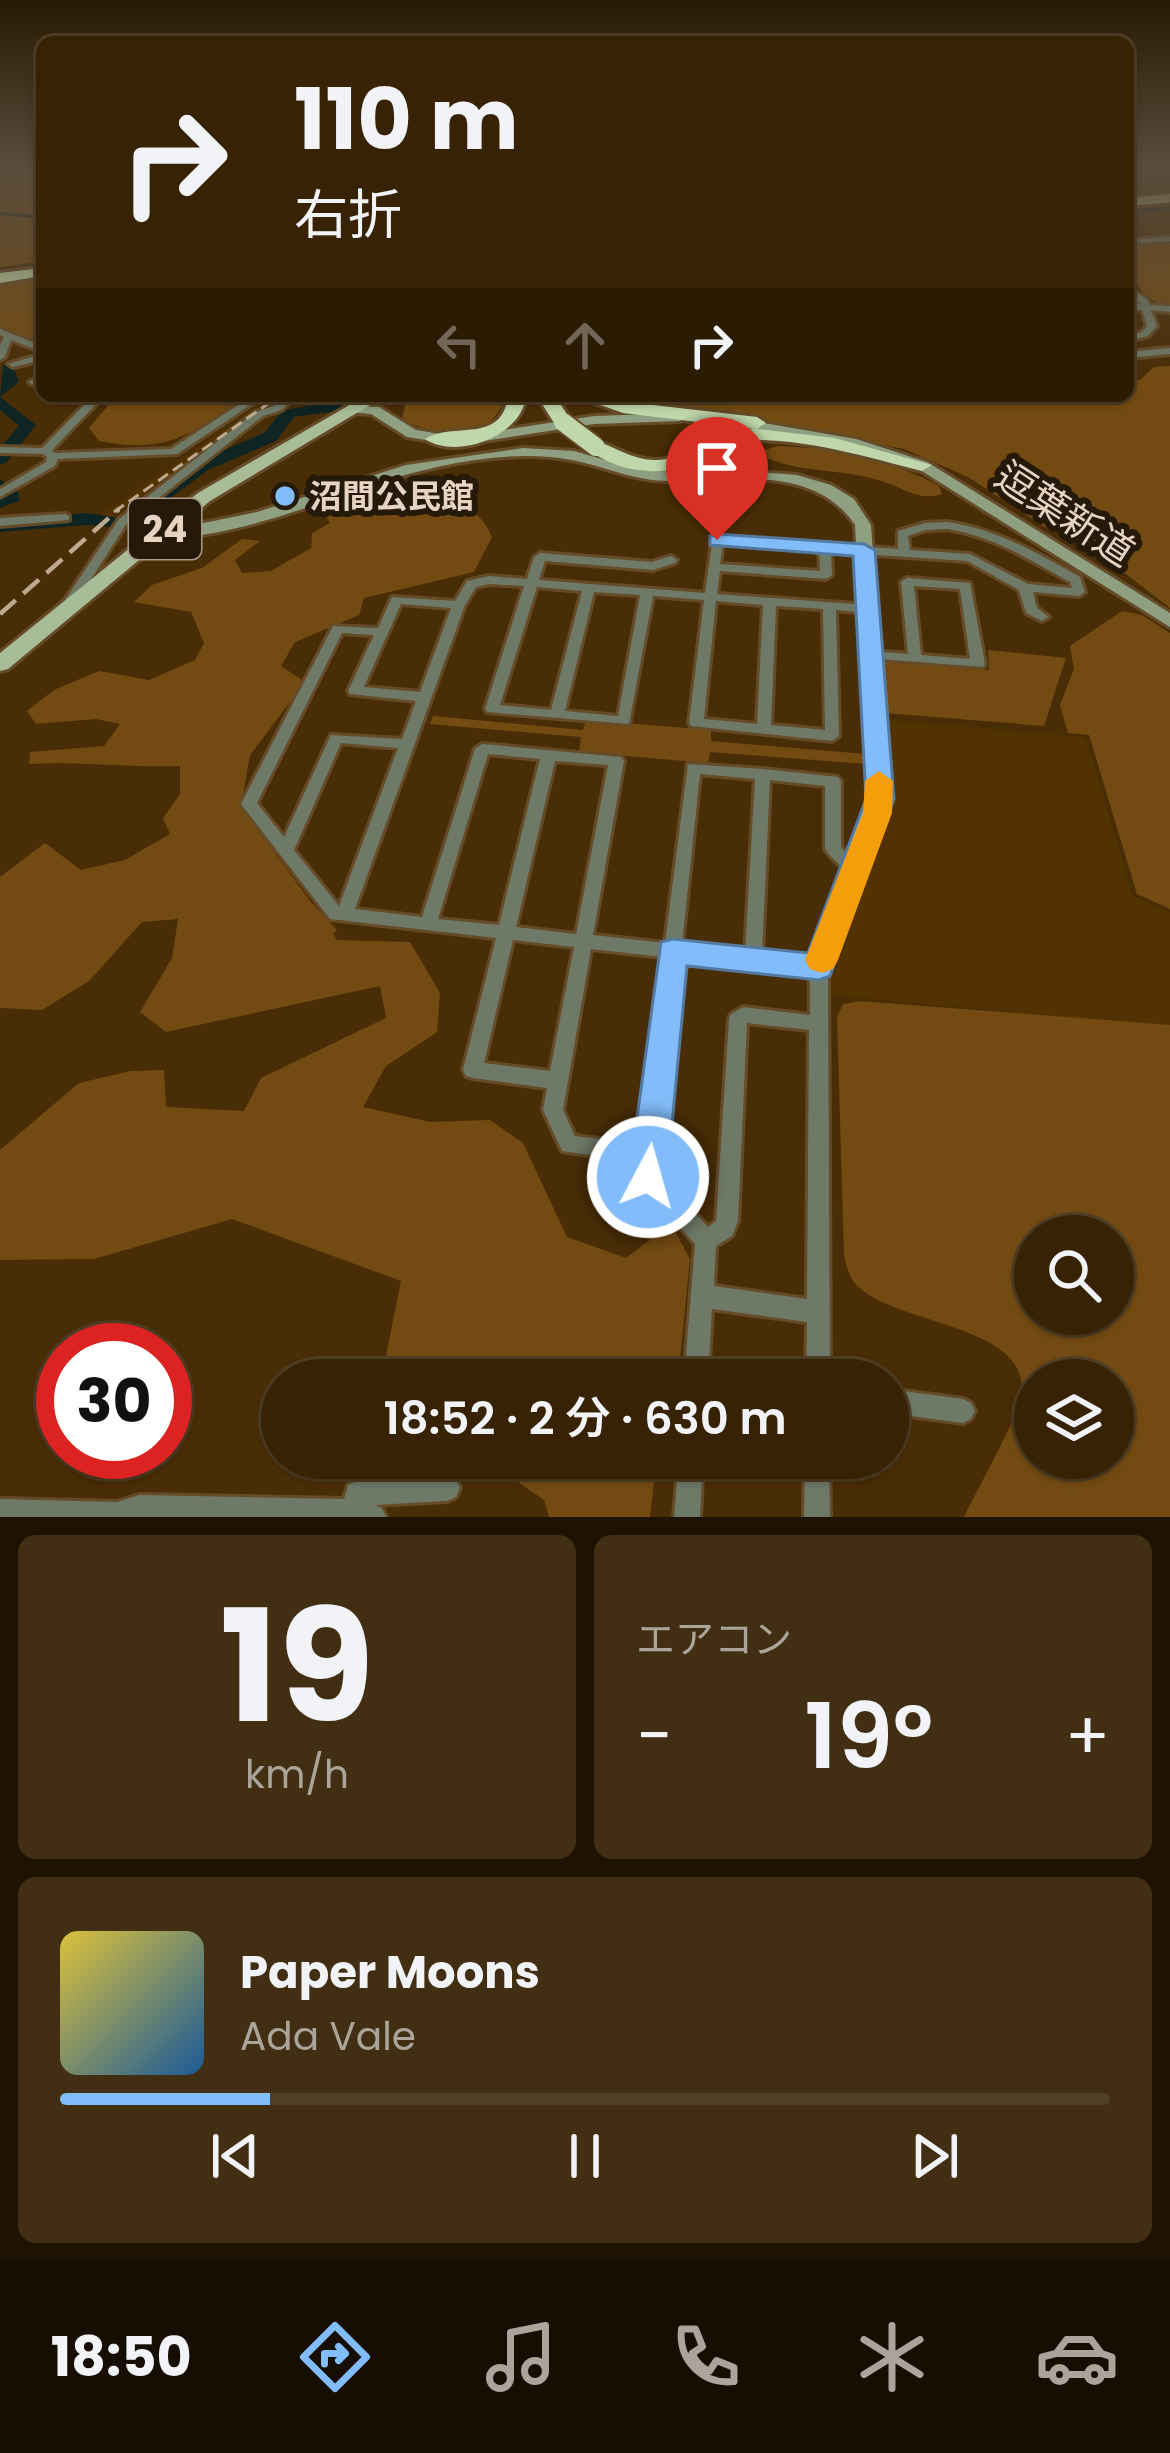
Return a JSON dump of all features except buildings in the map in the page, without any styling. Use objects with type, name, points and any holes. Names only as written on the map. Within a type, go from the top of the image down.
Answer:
[{"type":"highway","points":[[0,276],[36,271]]},
{"type":"highway","points":[[435,439],[476,436],[506,426],[518,410],[517,402]]},
{"type":"highway","points":[[553,402],[566,421],[624,461],[667,465],[688,459],[727,436],[756,434],[848,446],[922,465]]},
{"type":"highway","points":[[604,402],[841,440]]},
{"type":"highway","points":[[599,446],[651,460],[678,456],[689,448],[689,437],[675,427],[622,421]]},
{"type":"main road","name":"24","points":[[0,664],[245,469],[342,404],[379,409]]},
{"type":"street","points":[[1134,241],[1170,238]]},
{"type":"street","points":[[1134,294],[1147,307],[1149,330],[1134,336]]},
{"type":"street","points":[[1134,306],[1170,309]]},
{"type":"street","points":[[0,357],[3,336],[36,350]]},
{"type":"street","points":[[1134,355],[1170,352]]},
{"type":"street","points":[[13,364],[36,355]]},
{"type":"street","points":[[49,454],[94,402]]},
{"type":"street","points":[[6,449],[49,454],[173,452],[250,402]]},
{"type":"street","points":[[64,612],[120,524],[259,414],[284,402]]},
{"type":"street","name":"逗葉新道","points":[[379,409],[415,440],[457,445],[622,421],[690,420],[851,444],[922,465]]},
{"type":"street","name":"逗葉新道","points":[[379,409],[405,431],[435,439],[473,441],[582,422],[652,417],[734,422],[841,440],[922,465],[1170,621]]},
{"type":"street","points":[[164,530],[208,528],[422,466],[528,453],[570,455],[636,475],[786,478],[821,488],[859,514],[880,799],[819,967],[818,1359]]},
{"type":"street","points":[[3,493],[51,464],[49,454]]},
{"type":"street","points":[[0,522],[65,518]]},
{"type":"street","points":[[829,606],[832,736],[696,723],[717,540],[825,548],[864,542],[904,553],[970,558],[1025,588],[1079,592],[1076,580],[982,530],[920,526],[902,534],[904,553]]},
{"type":"street","points":[[715,567],[826,575],[825,548]]},
{"type":"street","points":[[647,592],[624,721],[492,710],[541,556],[653,566],[671,560]]},
{"type":"street","points":[[344,914],[466,588],[480,580],[868,609]]},
{"type":"street","points":[[870,655],[978,664],[966,586],[907,581],[915,658]]},
{"type":"street","points":[[557,715],[590,587]]},
{"type":"street","points":[[1025,588],[1031,610],[1042,616]]},
{"type":"street","points":[[425,698],[355,691],[397,600],[459,604]]},
{"type":"street","points":[[764,730],[770,601]]},
{"type":"street","points":[[382,632],[338,629],[249,804],[336,914],[819,967]]},
{"type":"street","points":[[286,850],[335,738],[407,744]]},
{"type":"street","points":[[428,924],[482,748],[616,761],[554,1110],[569,1144],[651,1154]]},
{"type":"street","points":[[549,755],[473,1070],[559,1081]]},
{"type":"street","points":[[698,1359],[706,1240],[648,1177],[693,768],[833,781],[833,849],[845,862],[858,866]]},
{"type":"street","points":[[754,959],[763,774]]},
{"type":"street","points":[[706,1240],[724,1229],[727,1221],[738,1019],[743,1015],[816,1023]]},
{"type":"street","points":[[702,1296],[818,1312]]},
{"type":"street","points":[[909,1404],[963,1411]]},
{"type":"street","points":[[687,1517],[690,1479]]},
{"type":"street","points":[[817,1517],[818,1479]]},
{"type":"street","points":[[0,1512],[117,1516],[139,1508],[360,1516],[357,1493],[448,1487]]},
{"type":"shaded area","points":[[0,238],[36,238],[36,262],[0,267]]},
{"type":"shaded area","points":[[1170,240],[1170,307],[1150,298],[1137,283],[1134,243]]},
{"type":"shaded area","points":[[36,275],[36,342],[0,327],[0,281]]},
{"type":"shaded area","points":[[1170,366],[1170,608],[1087,544],[1045,527],[968,477],[904,449],[652,402],[1134,402],[1134,379],[1140,380],[1154,367]]},
{"type":"shaded area","points":[[111,402],[237,402],[194,430],[162,443],[99,441],[89,428]]},
{"type":"shaded area","points":[[262,402],[274,402],[110,519],[99,517]]},
{"type":"shaded area","points":[[406,402],[502,402],[486,428],[433,430],[402,419]]},
{"type":"shaded area","points":[[778,446],[881,462],[939,486],[942,494],[920,495],[872,478],[786,464],[758,452]]},
{"type":"shaded area","points":[[409,483],[458,501],[477,515],[492,537],[474,572],[364,598],[359,615],[295,642],[281,666],[305,682],[250,755],[241,807],[337,930],[333,934],[337,940],[410,942],[440,993],[437,1032],[386,1066],[363,1107],[430,1122],[490,1120],[523,1143],[567,1237],[626,1258],[671,1224],[690,1259],[680,1359],[385,1359],[401,1281],[232,1219],[94,1259],[0,1260],[0,1150],[79,1083],[131,1071],[164,1070],[166,1107],[244,1111],[261,1078],[386,1018],[380,986],[166,1032],[140,1012],[172,958],[178,919],[142,922],[89,981],[42,1010],[0,1008],[0,877],[45,843],[81,870],[125,860],[170,834],[163,818],[180,794],[180,766],[29,764],[30,752],[104,746],[120,724],[96,719],[36,724],[27,711],[54,690],[99,671],[149,680],[195,660],[204,643],[191,612],[134,602],[152,585],[202,568],[242,539],[260,541],[235,560],[242,573],[271,571],[311,548],[312,533],[330,523],[325,514],[334,500]]},
{"type":"shaded area","points":[[1122,611],[1142,615],[1170,633],[1170,909],[1137,894],[1089,735],[1068,733],[1060,705],[1074,669],[1070,646]]},
{"type":"shaded area","points":[[988,650],[1066,658],[1044,726],[885,713],[881,661],[989,670]]},
{"type":"shaded area","points":[[433,716],[583,730],[586,720],[711,730],[711,741],[866,754],[866,764],[710,752],[708,763],[579,752],[581,737],[430,724]]},
{"type":"shaded area","points":[[888,720],[1086,737],[1133,896],[1170,912],[1170,1027],[827,995],[893,807]]},
{"type":"shaded area","points":[[860,1001],[1170,1025],[1170,1517],[964,1517],[1014,1415],[1014,1479],[1134,1479],[1134,1359],[1014,1359],[1014,1365],[979,1337],[870,1296],[853,1281],[844,1255],[837,1017],[843,1004]]},
{"type":"shaded area","points":[[513,1479],[654,1479],[650,1517],[549,1517],[544,1500]]},
{"type":"waterway","points":[[0,392],[11,382],[8,368]]},
{"type":"waterway","points":[[0,402],[28,425],[0,459]]},
{"type":"waterway","points":[[0,526],[87,519],[123,524],[202,466],[270,437],[289,413],[346,402]]},
{"type":"waterway","points":[[0,484],[13,497],[0,502]]},
{"type":"railway","points":[[114,512],[270,402]]},
{"type":"railway","points":[[0,614],[119,509]]},
{"type":"slow traffic","points":[[822,960],[877,813],[879,781]]},
{"type":"place","name":"沼間公民館","points":[[285,496]]},
{"type":"route","points":[[648,1177],[673,951],[819,967],[880,799],[864,550],[717,540]]}]
